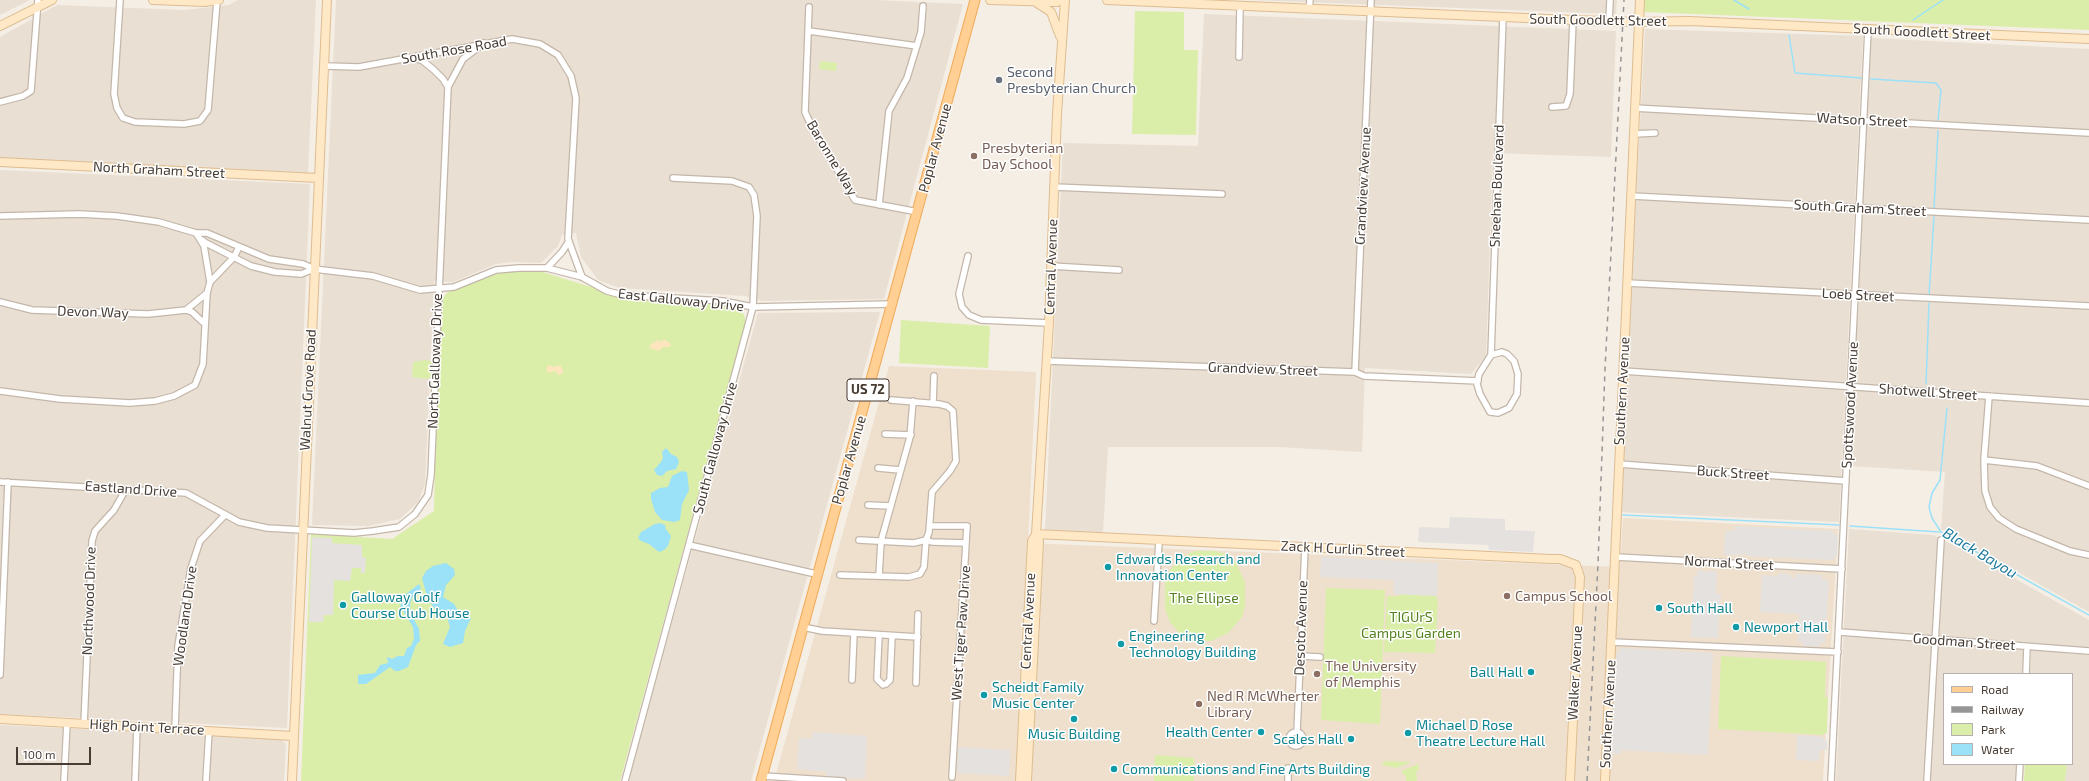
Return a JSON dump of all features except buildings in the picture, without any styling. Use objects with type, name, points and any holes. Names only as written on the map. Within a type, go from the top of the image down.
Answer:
[{"type":"main road","points":[[0,26],[38,3],[52,0]]},
{"type":"main road","points":[[153,0],[218,1]]},
{"type":"main road","name":"Walnut Grove Road","points":[[292,781],[302,530],[327,0]]},
{"type":"main road","name":"Poplar Avenue","points":[[762,778],[816,574],[918,212],[975,0]]},
{"type":"main road","points":[[990,0],[1035,2],[1057,2],[1061,0]]},
{"type":"main road","name":"Central Avenue","points":[[1020,781],[1032,541],[1036,534],[1047,361],[1054,186],[1065,0]]},
{"type":"main road","name":"South Goodlett Street","points":[[1107,0],[1216,3],[1240,6],[1573,20],[1639,22],[1689,21],[2089,39]]},
{"type":"main road","name":"Southern Avenue","points":[[1605,781],[1616,557],[1615,528],[1632,196],[1634,108],[1640,0]]},
{"type":"main road","points":[[1035,2],[1050,12],[1055,19],[1059,29],[1062,48]]},
{"type":"main road","name":"North Graham Street","points":[[0,162],[318,178]]},
{"type":"main road","name":"Central Avenue","points":[[1027,781],[1040,541],[1036,534]]},
{"type":"main road","name":"Zack H Curlin Street","points":[[1036,534],[1560,559],[1576,565]]},
{"type":"main road","name":"Walker Avenue","points":[[1570,781],[1580,577],[1576,565]]},
{"type":"main road","name":"High Point Terrace","points":[[0,719],[293,736]]},
{"type":"street","points":[[120,0],[114,94],[117,108],[123,118],[135,122],[184,124],[200,122],[208,110],[218,1]]},
{"type":"street","points":[[1309,9],[1310,0]]},
{"type":"street","name":"Grandview Avenue","points":[[1355,372],[1371,0]]},
{"type":"street","points":[[1609,21],[1610,0]]},
{"type":"street","points":[[0,102],[23,96],[31,91],[38,3]]},
{"type":"street","points":[[880,204],[889,111],[907,78],[921,32],[923,6]]},
{"type":"street","points":[[1239,57],[1240,6]]},
{"type":"street","points":[[809,7],[809,31],[917,46]]},
{"type":"street","name":"Sheehan Boulevard","points":[[1491,355],[1503,17]]},
{"type":"street","points":[[1552,106],[1566,106],[1570,94],[1573,20]]},
{"type":"street","name":"Spottswood Avenue","points":[[1831,781],[1840,632],[1850,386],[1865,120],[1868,30]]},
{"type":"street","name":"Baronne Way","points":[[809,31],[805,112],[855,200],[918,212]]},
{"type":"street","name":"South Rose Road","points":[[325,66],[359,67],[512,39],[540,44],[558,55],[571,76],[576,98],[569,241],[582,276]]},
{"type":"street","name":"North Galloway Drive","points":[[302,530],[354,533],[399,527],[415,514],[428,494],[431,475],[448,87],[463,59],[484,43]]},
{"type":"street","points":[[411,57],[422,61],[434,70],[443,78],[448,87]]},
{"type":"street","name":"Watson Street","points":[[1634,108],[2089,133]]},
{"type":"street","points":[[1633,134],[1655,133]]},
{"type":"street","name":"South Galloway Drive","points":[[625,781],[753,307],[757,216],[754,195],[749,187],[732,181],[673,178]]},
{"type":"street","points":[[1054,186],[1222,194]]},
{"type":"street","name":"South Graham Street","points":[[1632,196],[2089,220]]},
{"type":"street","points":[[0,216],[79,214],[117,216],[158,222],[196,233],[207,233],[269,258],[303,264],[314,270]]},
{"type":"street","points":[[196,233],[206,243],[251,266],[275,272],[302,274],[314,270]]},
{"type":"street","points":[[0,391],[60,399],[130,403],[155,401],[174,396],[195,385],[199,379],[203,364],[207,294],[210,282],[204,246],[196,233]]},
{"type":"street","points":[[547,268],[562,252],[569,241]]},
{"type":"street","points":[[210,282],[234,257],[239,247]]},
{"type":"street","points":[[968,256],[959,294],[962,307],[969,315],[981,320],[1049,324]]},
{"type":"street","points":[[1051,266],[1119,270]]},
{"type":"street","name":"East Galloway Drive","points":[[314,270],[373,276],[414,289],[438,289],[454,287],[496,270],[547,268],[582,276],[607,291],[622,295],[723,301],[753,307],[892,304]]},
{"type":"street","name":"Loeb Street","points":[[1627,283],[2089,306]]},
{"type":"street","points":[[186,310],[207,294]]},
{"type":"street","name":"Devon Way","points":[[0,302],[24,309],[60,312],[148,314],[186,310]]},
{"type":"street","points":[[186,310],[192,312],[205,324]]},
{"type":"street","points":[[1502,352],[1507,354],[1514,361],[1518,381],[1515,400],[1504,411],[1490,412],[1482,401],[1477,384],[1479,374],[1491,355],[1502,352]]},
{"type":"street","name":"Grandview Street","points":[[1047,361],[1355,372],[1364,376],[1478,381]]},
{"type":"street","name":"Shotwell Street","points":[[1623,371],[2089,403]]},
{"type":"street","points":[[933,404],[934,376]]},
{"type":"street","points":[[1989,396],[1984,460],[1985,491],[1990,507],[1999,518],[2016,529],[2070,551],[2089,555]]},
{"type":"street","points":[[840,575],[910,577],[920,574],[924,564],[926,540],[930,526],[932,490],[950,471],[956,461],[953,411],[947,406],[913,401],[891,400]]},
{"type":"street","points":[[879,576],[881,541],[911,435],[913,401]]},
{"type":"street","points":[[885,434],[911,435]]},
{"type":"street","points":[[1984,460],[2038,466],[2089,486]]},
{"type":"street","name":"Buck Street","points":[[1619,464],[1846,481]]},
{"type":"street","points":[[878,468],[900,470]]},
{"type":"street","name":"Eastland Drive","points":[[0,482],[186,493],[225,515],[253,526],[302,530]]},
{"type":"street","points":[[0,674],[8,482]]},
{"type":"street","name":"Northwood Drive","points":[[84,724],[92,540],[95,531],[114,510],[126,489]]},
{"type":"street","points":[[868,505],[890,506]]},
{"type":"street","name":"Woodland Drive","points":[[175,729],[178,646],[192,564],[200,541],[225,515]]},
{"type":"street","name":"West Tiger Paw Drive","points":[[930,526],[967,526],[952,777]]},
{"type":"street","points":[[859,540],[914,543],[926,540],[932,542],[966,543]]},
{"type":"street","points":[[1927,781],[1940,540]]},
{"type":"street","points":[[1154,621],[1159,541]]},
{"type":"street","points":[[689,545],[816,574]]},
{"type":"street","name":"Desoto Avenue","points":[[1297,732],[1305,547]]},
{"type":"street","name":"Normal Street","points":[[1616,557],[1842,569]]},
{"type":"street","points":[[916,683],[918,614]]},
{"type":"street","points":[[803,627],[822,631],[918,637]]},
{"type":"street","name":"Goodman Street","points":[[1840,632],[2089,651]]},
{"type":"street","points":[[852,680],[854,633]]},
{"type":"street","points":[[879,635],[877,679],[883,685],[890,680],[892,636]]},
{"type":"street","points":[[1612,642],[1838,652]]},
{"type":"street","points":[[2026,673],[2027,647]]},
{"type":"street","points":[[1300,656],[1320,657]]},
{"type":"street","points":[[64,781],[67,723]]},
{"type":"street","points":[[135,781],[137,727]]},
{"type":"street","points":[[206,781],[209,731]]},
{"type":"street","points":[[2019,781],[2020,765]]},
{"type":"street","points":[[1288,768],[1288,781]]},
{"type":"street","points":[[762,778],[843,781]]},
{"type":"shaded area","points":[[0,0],[30,0],[0,15]]},
{"type":"shaded area","points":[[238,0],[316,0],[308,173],[0,158],[0,37],[57,5],[184,10],[229,5]]},
{"type":"shaded area","points":[[336,0],[874,0],[963,4],[884,299],[762,301],[745,296],[619,288],[598,280],[581,257],[576,233],[562,235],[558,246],[541,263],[512,262],[496,264],[453,282],[434,281],[425,484],[418,502],[400,519],[368,526],[312,525]]},
{"type":"shaded area","points":[[1252,0],[1617,0],[1616,14]]},
{"type":"shaded area","points":[[1204,14],[1616,31],[1611,157],[1493,153],[1486,356],[1471,374],[1365,368],[1362,452],[1279,447],[1108,447],[1103,533],[1045,531],[1063,143],[1198,146]]},
{"type":"shaded area","points":[[1645,29],[1863,36],[1839,522],[1619,512]]},
{"type":"shaded area","points":[[1871,38],[2089,49],[2089,612],[1941,529],[1945,472],[1850,466]]},
{"type":"shaded area","points":[[0,170],[310,184],[287,728],[0,714]]},
{"type":"shaded area","points":[[880,312],[751,781],[628,781],[758,313]]},
{"type":"shaded area","name":"The University of Memphis","points":[[889,366],[1036,372],[1028,543],[1620,567],[1623,518],[1838,529],[1823,781],[774,781]]},
{"type":"shaded area","points":[[1450,517],[1505,519],[1505,530],[1535,531],[1533,552],[1489,550],[1488,545],[1418,542],[1419,527],[1449,528]]},
{"type":"shaded area","points":[[1735,526],[1834,531],[1834,535],[1838,535],[1837,555],[1832,560],[1746,556],[1745,551],[1744,555],[1724,555],[1725,531],[1735,531]]},
{"type":"shaded area","points":[[1849,529],[1933,535],[1960,548],[2089,620],[2089,648],[2025,643],[2023,673],[1943,673],[1943,765],[2018,765],[2017,781],[1836,781]]},
{"type":"shaded area","points":[[312,537],[332,538],[332,543],[362,545],[362,557],[366,558],[365,573],[361,573],[361,568],[352,568],[350,581],[334,580],[333,615],[324,615],[323,622],[309,622]]},
{"type":"shaded area","points":[[1321,557],[1438,563],[1437,596],[1394,594],[1393,580],[1320,577]]},
{"type":"shaded area","points":[[1698,570],[1705,571],[1706,575],[1707,571],[1717,571],[1716,594],[1721,594],[1720,605],[1716,606],[1716,608],[1720,609],[1720,617],[1716,617],[1719,618],[1718,638],[1691,637],[1694,576],[1697,576]]},
{"type":"shaded area","points":[[1778,573],[1790,574],[1790,577],[1795,578],[1795,574],[1822,575],[1822,579],[1829,580],[1825,643],[1820,643],[1820,647],[1803,646],[1803,642],[1798,642],[1799,614],[1760,612],[1762,575],[1777,576]]},
{"type":"shaded area","points":[[1620,648],[1713,653],[1708,755],[1622,750],[1621,754],[1611,753],[1617,652],[1620,652]]},
{"type":"shaded area","points":[[2031,650],[2089,655],[2089,781],[2065,781],[2067,765],[2073,765],[2073,673],[2030,673]]},
{"type":"shaded area","points":[[0,725],[281,739],[286,744],[284,781],[0,781]]},
{"type":"shaded area","points":[[813,732],[867,736],[865,779],[826,777],[827,772],[797,769],[799,738],[812,739]]},
{"type":"shaded area","points":[[1797,735],[1823,737],[1824,740],[1827,741],[1827,750],[1820,750],[1819,761],[1796,760]]},
{"type":"shaded area","points":[[958,747],[1010,750],[1009,776],[957,773]]},
{"type":"green space","points":[[1644,0],[2089,0],[2089,30],[1644,12]]},
{"type":"green space","points":[[1135,11],[1184,12],[1184,50],[1198,50],[1196,135],[1132,134]]},
{"type":"green space","points":[[820,61],[837,63],[836,71],[819,69]]},
{"type":"green space","points":[[516,270],[536,270],[621,298],[733,306],[742,311],[745,318],[745,324],[620,781],[301,781],[311,534],[392,539],[434,511],[437,377],[442,298],[448,292],[493,275]]},
{"type":"green space","points":[[901,320],[990,326],[988,368],[899,363]]},
{"type":"green space","points":[[426,360],[432,362],[431,377],[427,379],[412,377],[413,362]]},
{"type":"green space","name":"The Ellipse","points":[[1195,551],[1216,551],[1224,554],[1236,563],[1245,582],[1245,606],[1242,617],[1228,633],[1211,641],[1193,640],[1179,633],[1170,622],[1165,609],[1165,580],[1167,574],[1181,557]]},
{"type":"green space","points":[[1326,588],[1385,590],[1380,724],[1321,720]]},
{"type":"green space","name":"TIGUrS Campus Garden","points":[[1399,594],[1436,596],[1438,599],[1435,653],[1384,652],[1387,596],[1399,596]]},
{"type":"green space","points":[[1721,656],[1826,662],[1825,697],[1828,697],[1827,733],[1824,733],[1824,735],[1718,729]]},
{"type":"green space","points":[[1155,755],[1194,758],[1194,781],[1154,781]]},
{"type":"green space","points":[[1384,761],[1410,763],[1396,768],[1382,765]]},
{"type":"green space","points":[[1418,764],[1419,769],[1416,773],[1417,781],[1406,781],[1406,777],[1401,771]]},
{"type":"green space","points":[[2025,765],[2067,765],[2065,781],[2024,781]]},
{"type":"sand","points":[[664,339],[671,344],[670,347],[663,347],[659,351],[649,348],[651,344],[658,340],[661,342]]},
{"type":"sand","points":[[549,365],[554,367],[560,365],[564,372],[559,375],[555,371],[548,373],[546,368]]},
{"type":"water","points":[[666,448],[671,454],[677,457],[679,462],[676,469],[667,471],[662,476],[657,475],[654,470],[661,462],[663,458],[662,452]]},
{"type":"water","points":[[682,471],[687,472],[689,490],[682,504],[680,520],[674,522],[662,520],[655,512],[651,499],[651,493],[660,488],[668,487],[672,476]]},
{"type":"water","points":[[661,523],[666,526],[665,528],[671,536],[668,546],[659,552],[638,538],[641,532],[655,524]]},
{"type":"water","points":[[446,563],[454,569],[455,575],[446,585],[443,597],[454,604],[458,611],[471,618],[465,631],[463,643],[450,647],[443,644],[450,627],[447,617],[436,610],[428,600],[422,578],[426,571],[433,566]]},
{"type":"water","points":[[419,584],[421,588],[419,591],[414,592],[410,604],[411,614],[419,629],[420,641],[416,645],[408,667],[395,671],[390,667],[366,684],[358,684],[358,675],[375,673],[380,665],[388,663],[387,657],[392,659],[398,656],[404,656],[407,648],[411,646],[414,639],[413,627],[400,606],[406,594]]},
{"type":"waterway","name":"Black Bayou","points":[[1734,0],[1749,9]]},
{"type":"waterway","points":[[1913,20],[1943,0]]},
{"type":"waterway","name":"Black Bayou","points":[[1789,35],[1795,73],[1861,78]]},
{"type":"waterway","name":"Black Bayou","points":[[1871,79],[1936,83],[1941,90],[1938,120]]},
{"type":"waterway","name":"Black Bayou","points":[[1934,208],[1938,131]]},
{"type":"waterway","name":"Black Bayou","points":[[1929,295],[1934,217]]},
{"type":"waterway","name":"Black Bayou","points":[[1926,384],[1929,303]]},
{"type":"waterway","name":"Black Bayou","points":[[1947,408],[1940,480],[1932,493],[1929,507],[1932,518],[1941,532],[2089,615]]},
{"type":"waterway","points":[[1623,515],[1839,525]]},
{"type":"waterway","points":[[1850,526],[1939,532]]},
{"type":"railway","points":[[1587,781],[1598,564],[1605,369],[1624,0]]},
{"type":"place","name":"Second Presbyterian Church","points":[[999,80]]},
{"type":"place","name":"Presbyterian Day School","points":[[974,156]]},
{"type":"place","name":"Edwards Research and Innovation Center","points":[[1108,567]]},
{"type":"place","name":"Campus School","points":[[1507,596]]},
{"type":"place","name":"Galloway Golf Course Club House","points":[[343,605]]},
{"type":"place","name":"South Hall","points":[[1659,608]]},
{"type":"place","name":"Newport Hall","points":[[1736,627]]},
{"type":"place","name":"Engineering Technology Building","points":[[1121,644]]},
{"type":"place","name":"Ball Hall","points":[[1531,672]]},
{"type":"place","name":"The University of Memphis","points":[[1317,674]]},
{"type":"place","name":"Scheidt Family Music Center","points":[[984,695]]},
{"type":"place","name":"Ned R McWherter Library","points":[[1199,704]]},
{"type":"place","name":"Music Building","points":[[1074,719]]},
{"type":"place","name":"Health Center","points":[[1261,732]]},
{"type":"place","name":"Michael D Rose Theatre Lecture Hall","points":[[1408,733]]},
{"type":"place","name":"Scales Hall","points":[[1351,739]]},
{"type":"place","name":"Communications and Fine Arts Building","points":[[1114,769]]}]
